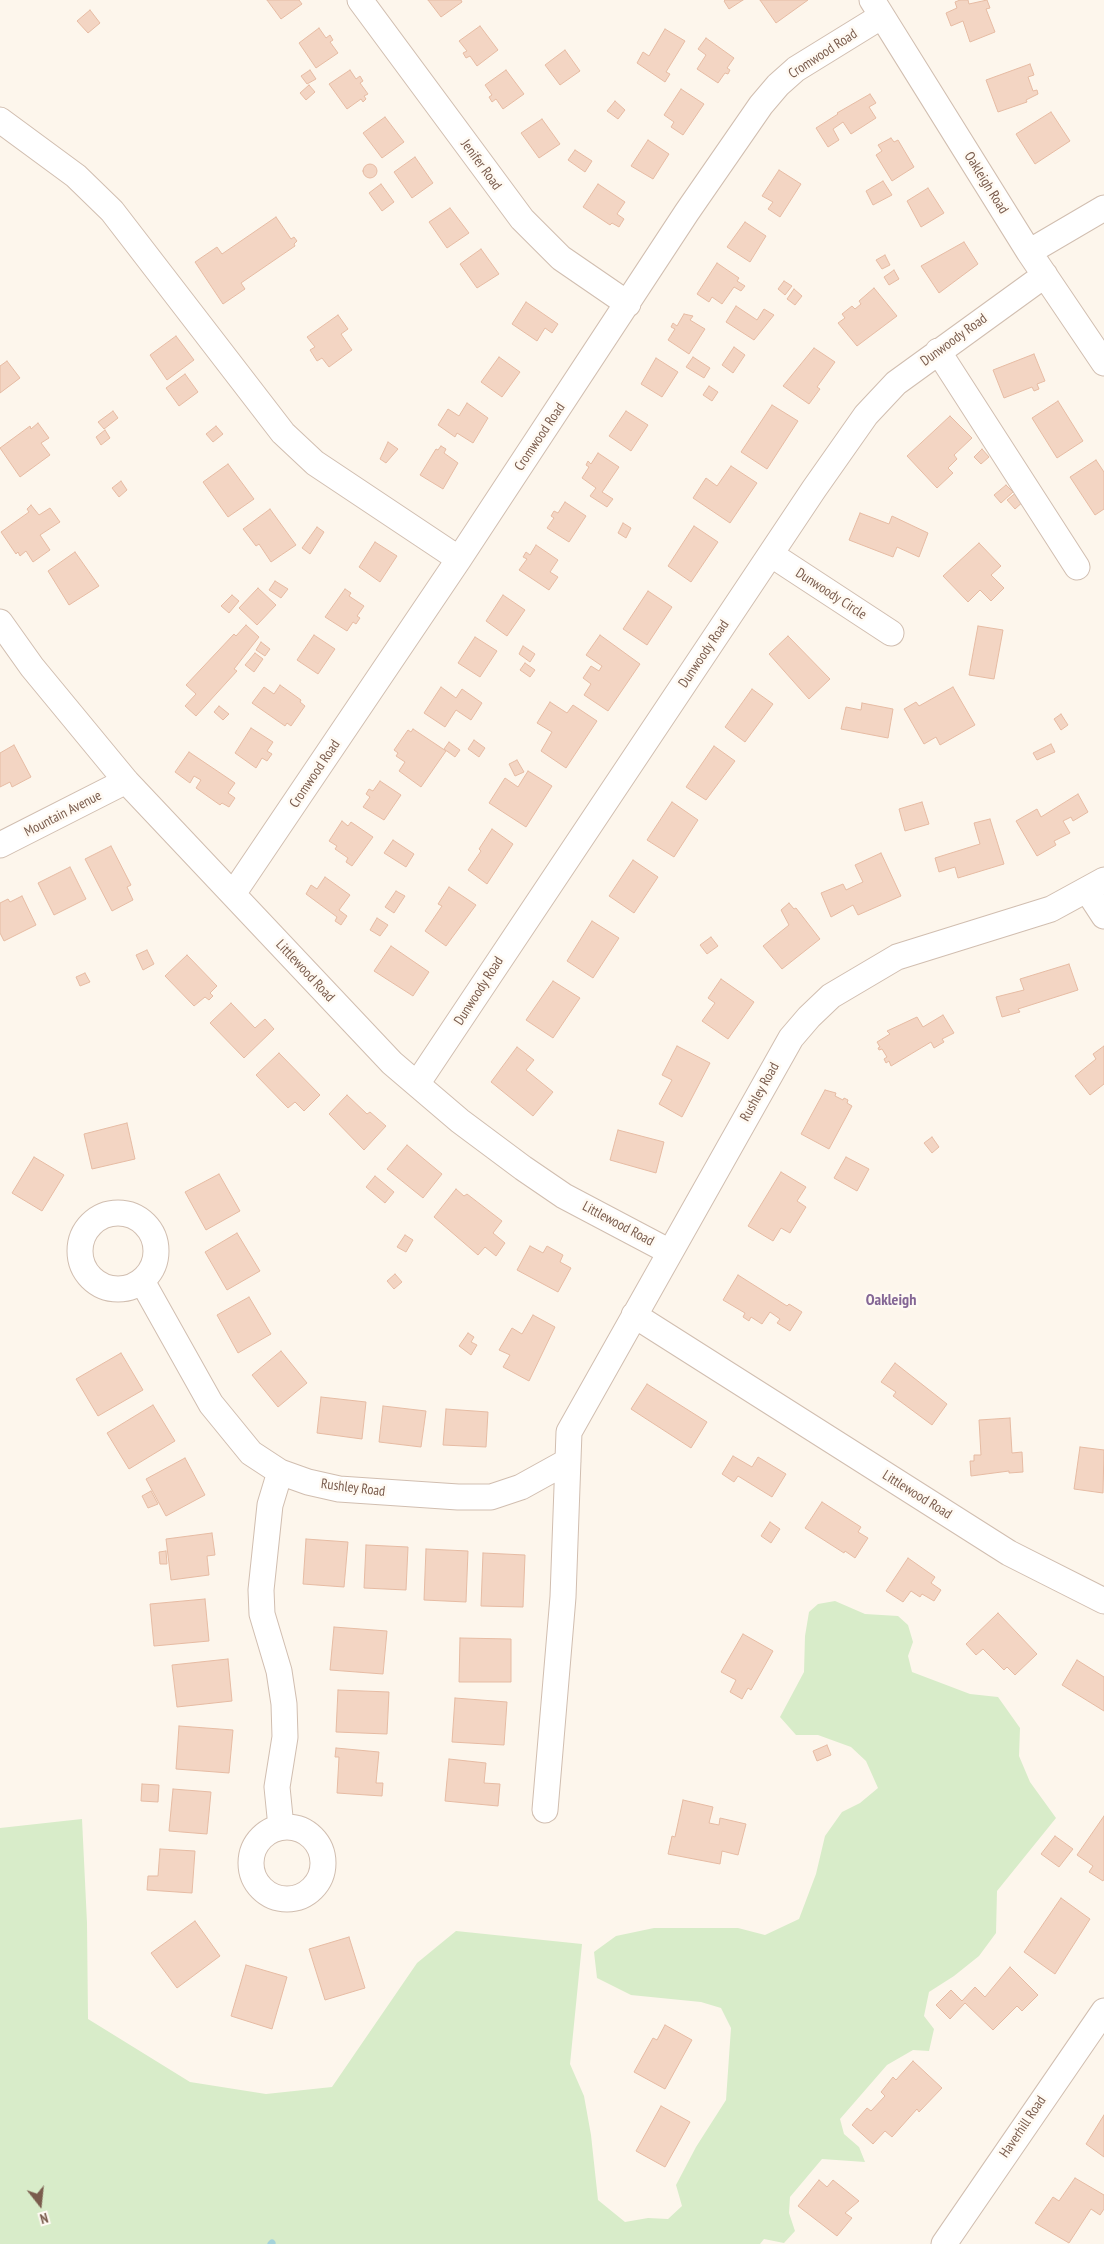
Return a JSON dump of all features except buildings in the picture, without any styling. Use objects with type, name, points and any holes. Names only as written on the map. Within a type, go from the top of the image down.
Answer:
[{"type":"street","name":"Jenifer Road","points":[[360,0],[522,219],[561,258],[628,304]]},
{"type":"street","name":"Cromwood Road","points":[[233,894],[459,560],[687,212],[761,105],[778,85],[796,69],[877,8]]},
{"type":"street","name":"Oakleigh Road","points":[[877,8],[1029,252],[1104,363]]},
{"type":"street","points":[[0,120],[76,176],[112,212],[289,439],[315,463],[459,560]]},
{"type":"street","points":[[1029,252],[1104,208]]},
{"type":"street","name":"Dunwoody Road","points":[[417,1084],[866,414],[896,383],[1045,275]]},
{"type":"street","points":[[938,351],[1077,568]]},
{"type":"street","name":"Dunwoody Circle","points":[[772,555],[891,633]]},
{"type":"street","name":"Littlewood Road","points":[[0,622],[32,667],[126,781],[392,1062],[460,1121],[564,1196],[670,1252]]},
{"type":"street","name":"Mountain Avenue","points":[[0,845],[126,781]]},
{"type":"street","points":[[1096,885],[1104,916]]},
{"type":"street","name":"Rushley Road","points":[[545,1810],[564,1596],[569,1432],[791,1038],[831,996],[897,957],[1050,909],[1096,885]]},
{"type":"street","name":"Rushley Road","points":[[142,1281],[211,1404],[251,1453],[280,1472],[308,1482],[339,1489],[458,1498],[491,1497],[521,1488],[568,1461]]},
{"type":"street","name":"Littlewood Road","points":[[634,1315],[1009,1553],[1059,1580],[1104,1601]]},
{"type":"street","points":[[280,1472],[270,1505],[261,1590],[262,1614],[280,1672],[284,1704],[285,1738],[277,1787],[281,1827]]},
{"type":"street","name":"Haverhill Road","points":[[944,2244],[1104,2011]]},
{"type":"green space","points":[[835,1601],[865,1614],[898,1616],[908,1625],[913,1642],[908,1656],[912,1672],[970,1694],[998,1697],[1020,1728],[1019,1756],[1030,1782],[1056,1818],[997,1891],[996,1933],[979,1956],[954,1976],[929,1992],[924,2016],[934,2029],[929,2051],[913,2050],[887,2065],[840,2119],[844,2134],[859,2147],[865,2162],[822,2159],[790,2197],[789,2213],[795,2231],[784,2243],[764,2239],[760,2244],[0,2244],[0,1828],[82,1819],[87,1923],[88,2019],[190,2082],[266,2094],[332,2087],[417,1963],[456,1931],[582,1944],[570,2064],[584,2096],[591,2135],[598,2200],[625,2222],[648,2218],[668,2219],[682,2206],[676,2185],[696,2147],[726,2100],[731,2028],[721,2008],[701,2002],[631,1995],[597,1978],[594,1952],[616,1936],[654,1928],[738,1928],[765,1935],[799,1919],[816,1874],[825,1836],[842,1812],[860,1803],[878,1788],[866,1761],[851,1747],[818,1735],[796,1735],[780,1717],[804,1672],[805,1636],[809,1612],[818,1604]]},
{"type":"district","name":"Oakleigh","points":[[891,1300]]}]
